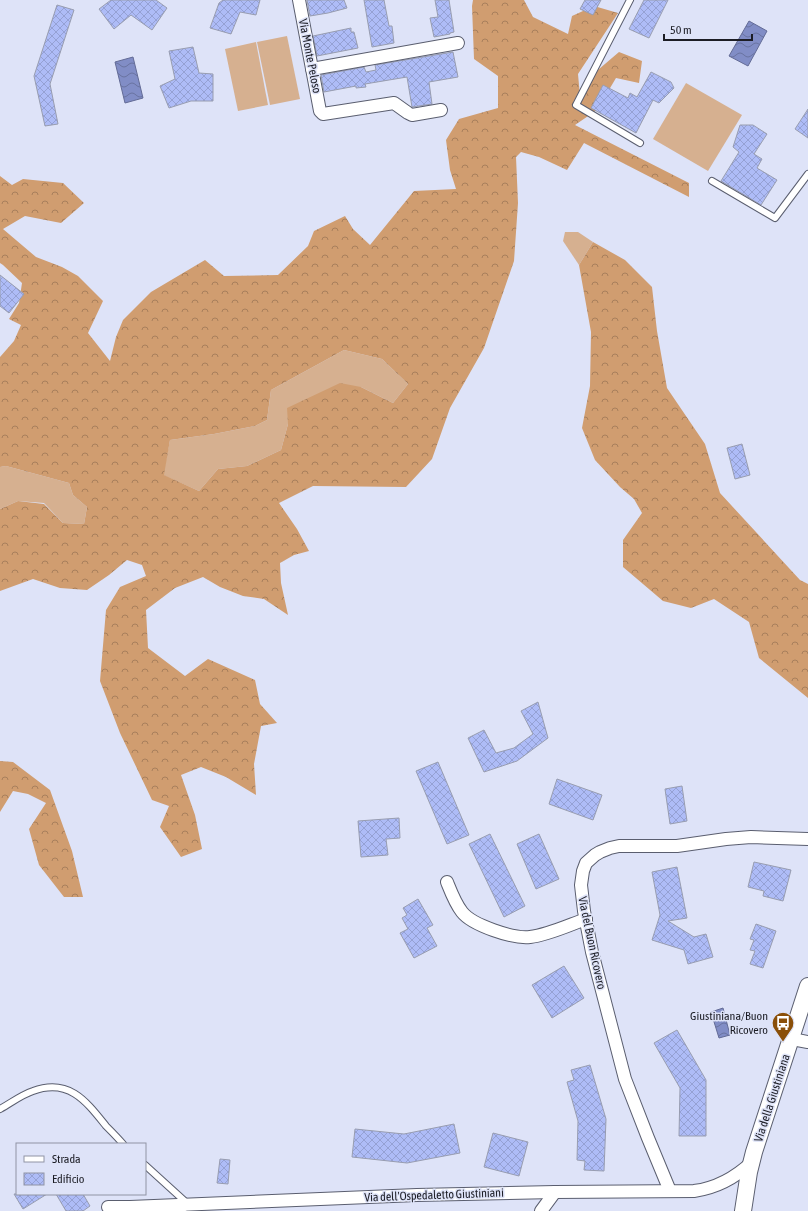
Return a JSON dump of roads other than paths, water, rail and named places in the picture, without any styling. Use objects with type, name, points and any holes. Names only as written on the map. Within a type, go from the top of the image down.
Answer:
[{"type":"street","name":"Via Monte Peloso","points":[[299,0],[320,111],[323,114],[394,103],[408,113],[412,114],[441,110]]},
{"type":"street","points":[[312,69],[458,43]]},
{"type":"street","name":"Via del Buon Ricovero","points":[[670,1191],[625,1079],[592,952],[582,894],[583,871],[586,863],[595,854],[610,848],[631,846],[677,846],[746,837],[808,839]]},
{"type":"street","points":[[447,882],[458,906],[464,914],[473,921],[506,934],[524,937],[534,936],[586,919]]},
{"type":"street","name":"Via della Giustiniana","points":[[743,1211],[752,1162],[808,986]]},
{"type":"street","points":[[792,1039],[808,1042]]},
{"type":"street","name":"Via dell'Ospedaletto Giustiniani","points":[[108,1207],[184,1208],[417,1195],[694,1191],[724,1183],[752,1162]]},
{"type":"street","points":[[541,1211],[555,1192]]},
{"type":"lane","points":[[630,0],[576,105],[640,143]]},
{"type":"lane","points":[[712,181],[775,218],[808,174]]},
{"type":"lane","points":[[0,1109],[24,1095],[41,1089],[53,1088],[67,1090],[78,1095],[88,1104],[122,1143]]},
{"type":"lane","points":[[146,1167],[184,1208]]},
{"type":"water","points":[[749,21],[767,31],[748,66],[729,56]]},
{"type":"water","points":[[133,57],[143,98],[125,103],[115,62]]},
{"type":"water","points":[[723,1008],[730,1035],[719,1038],[711,1012]]},
{"type":"place","name":"Giustiniana/Buon Ricovero","points":[[783,1042]]}]
